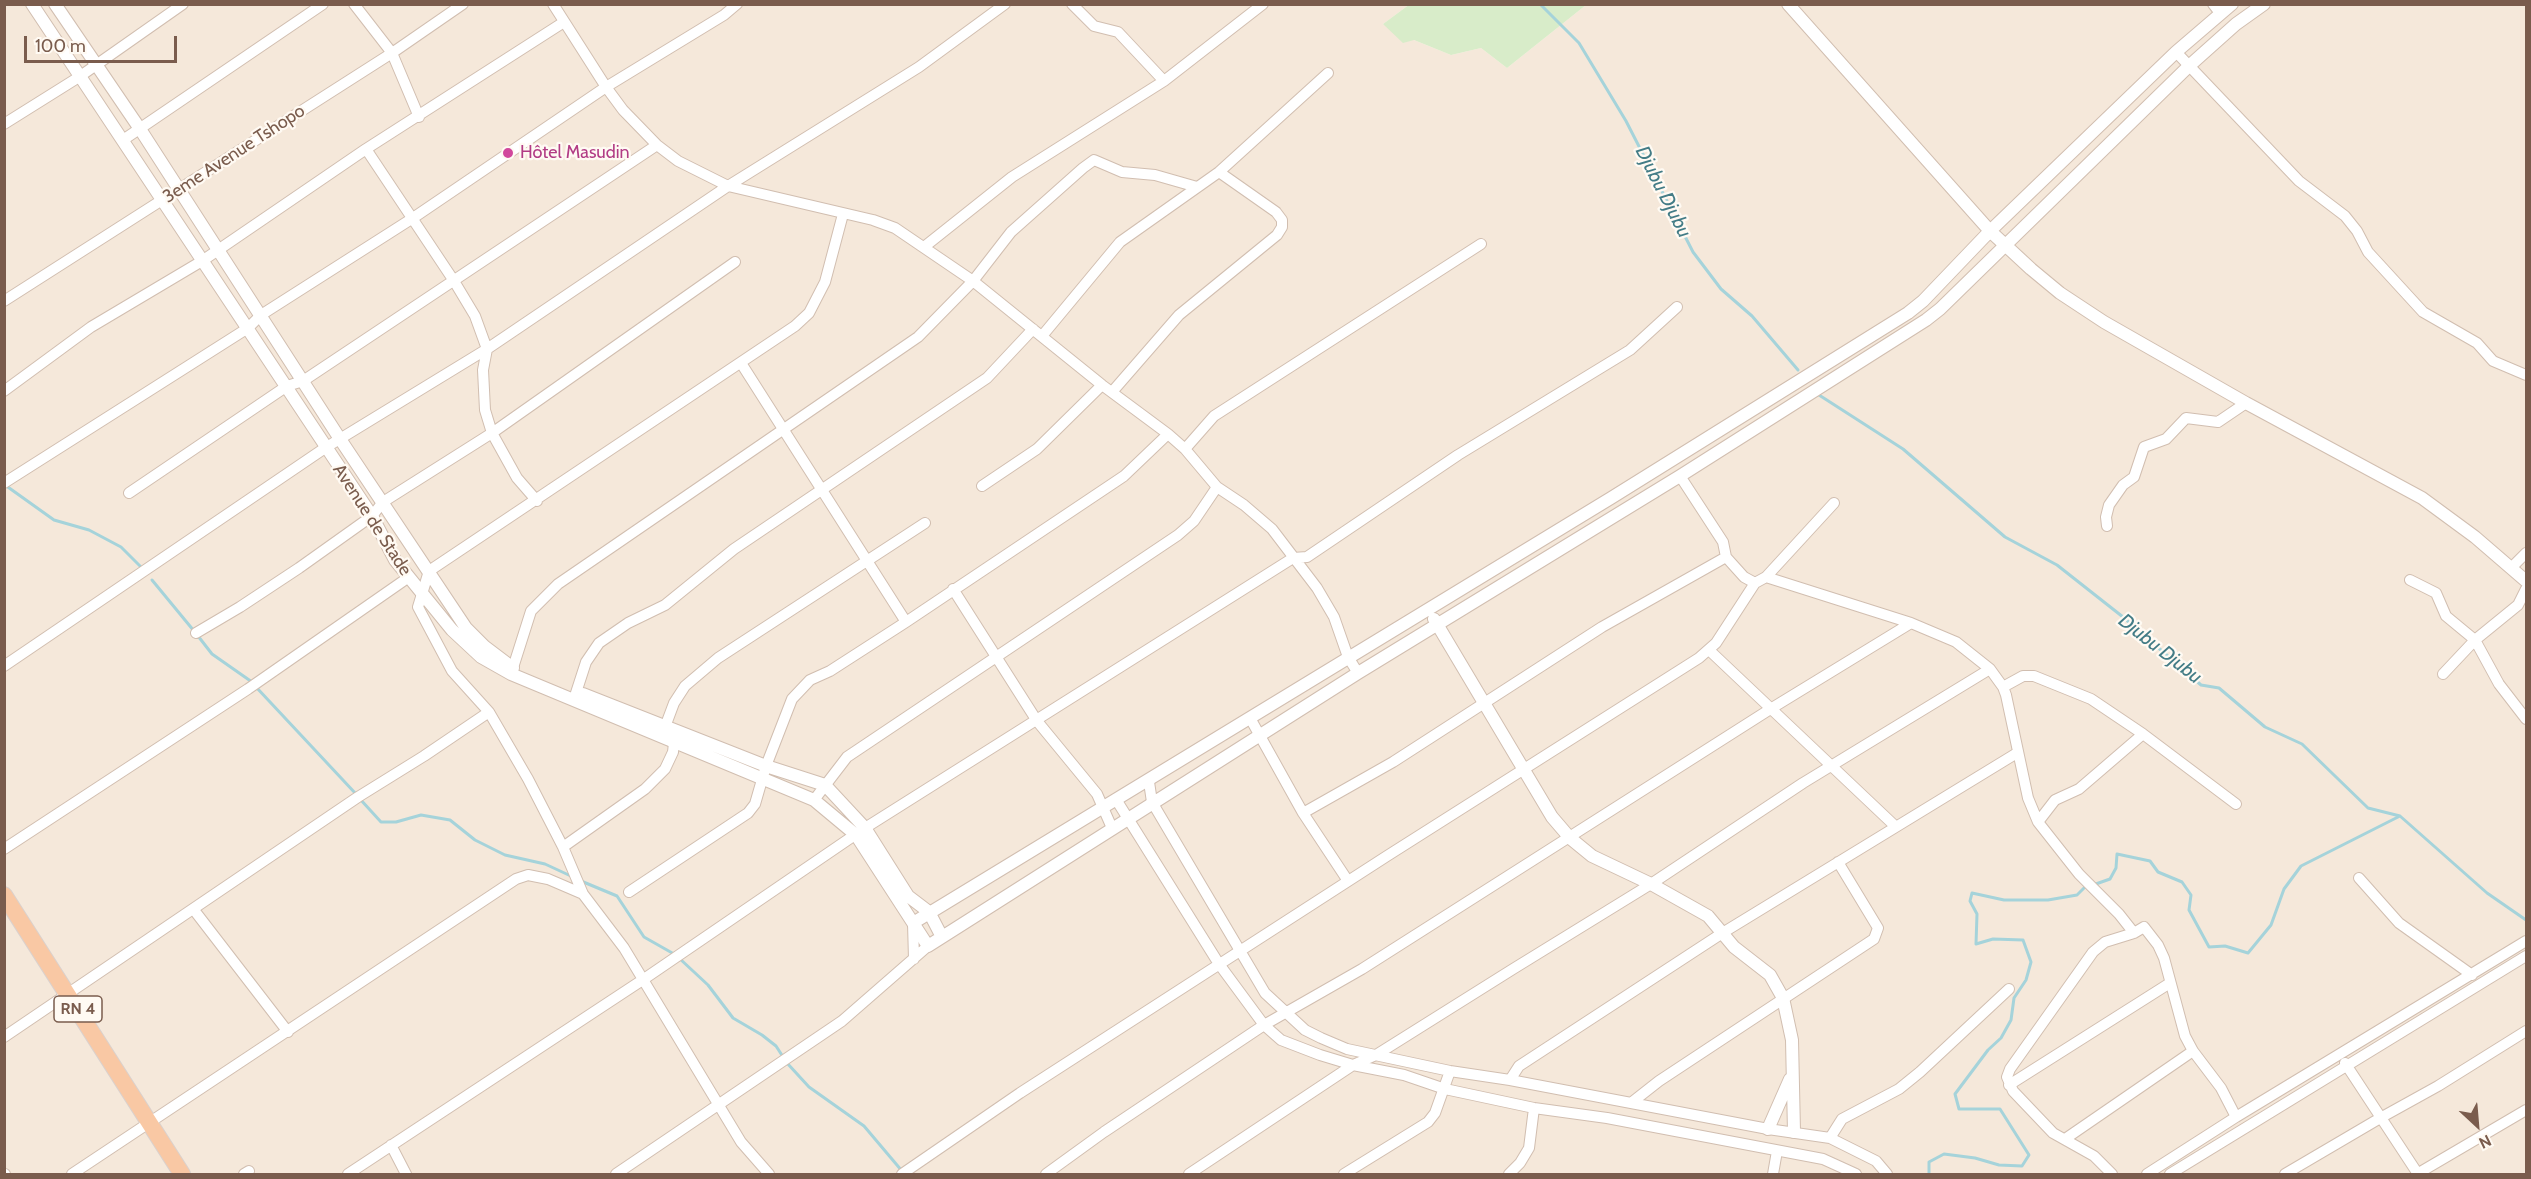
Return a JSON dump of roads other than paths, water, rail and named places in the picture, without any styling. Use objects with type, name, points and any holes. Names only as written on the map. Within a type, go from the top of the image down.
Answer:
[{"type":"highway","name":"RN 4","points":[[4,895],[182,1174]]},
{"type":"street","name":"Avenue de Stade","points":[[32,4],[372,516],[395,560],[452,630],[481,657],[575,696],[674,743],[764,772],[814,800],[860,832],[912,923],[928,946]]},
{"type":"street","points":[[55,4],[140,129],[340,439],[466,628],[511,670],[531,611],[558,584],[918,337],[973,281],[1011,232],[1094,160],[1122,172],[1155,175],[1197,187]]},
{"type":"street","points":[[4,124],[80,77],[183,4]]},
{"type":"street","points":[[123,141],[323,4]]},
{"type":"street","points":[[354,4],[392,53],[419,117]]},
{"type":"street","name":"3eme Avenue Tshopo","points":[[4,301],[392,53],[464,4]]},
{"type":"street","points":[[553,4],[606,87],[657,145],[693,170],[728,186],[873,220],[895,228],[973,281],[1102,385],[1168,434],[1185,449],[1217,487],[1244,505],[1272,529],[1317,588],[1334,616],[1348,657],[1358,673]]},
{"type":"street","points":[[6,482],[248,328],[261,315],[413,218],[606,87],[724,15],[737,4]]},
{"type":"street","points":[[4,666],[325,448],[487,348],[728,186],[919,67],[1005,4]]},
{"type":"street","points":[[1072,4],[1094,26],[1118,32],[1164,81]]},
{"type":"street","points":[[924,247],[1012,177],[1164,81],[1263,4]]},
{"type":"street","points":[[1788,4],[1990,231],[2060,293],[2104,322],[2246,403],[2422,498],[2512,567],[2526,581]]},
{"type":"street","points":[[914,959],[912,923],[1103,806],[1117,801],[1149,782],[1908,313],[1923,301],[1990,231],[2176,52],[2216,9],[2232,4]]},
{"type":"street","points":[[616,1174],[856,1010],[928,946],[1152,802],[1680,476],[1926,320],[1940,309],[2189,66],[2236,24],[2264,4]]},
{"type":"street","points":[[4,391],[91,327],[202,261],[366,149],[564,22]]},
{"type":"street","points":[[2176,52],[2299,181],[2345,216],[2357,231],[2368,252],[2423,312],[2477,343],[2493,361],[2526,375]]},
{"type":"street","points":[[942,937],[929,912],[908,896],[825,785],[764,772],[665,727],[575,696],[586,662],[598,643],[628,623],[665,605],[734,549],[987,378],[1038,333],[1120,242],[1219,172],[1328,73]]},
{"type":"street","points":[[129,493],[287,386],[303,381],[657,145]]},
{"type":"street","points":[[366,149],[475,316],[487,348],[483,370],[485,410],[492,433],[517,478],[537,501]]},
{"type":"street","points":[[1112,392],[1179,315],[1277,235],[1282,227],[1276,212],[1219,172]]},
{"type":"street","points":[[769,1174],[752,1157],[644,979],[624,948],[583,894],[563,847],[489,712],[452,671],[418,607],[429,571],[537,501],[795,326],[809,313],[825,282],[843,214]]},
{"type":"street","points":[[1185,449],[1214,416],[1481,244]]},
{"type":"street","points":[[196,633],[240,607],[372,516],[383,502],[492,433],[735,262]]},
{"type":"street","points":[[348,1174],[644,979],[860,832],[1293,558],[1307,556],[1458,455],[1630,350],[1677,307]]},
{"type":"street","points":[[741,363],[906,622]]},
{"type":"street","points":[[1798,380],[1808,395]]},
{"type":"street","points":[[982,486],[1037,449],[1102,385]]},
{"type":"street","points":[[2107,526],[2106,517],[2109,505],[2123,485],[2138,471],[2144,447],[2166,439],[2186,418],[2217,422],[2246,403]]},
{"type":"street","points":[[629,892],[748,813],[755,804],[764,772],[792,699],[810,680],[830,671],[906,622],[1124,476],[1168,434]]},
{"type":"street","points":[[1680,476],[1723,542],[1726,557],[1739,572],[1755,584]]},
{"type":"street","points":[[814,800],[847,757],[1178,535],[1194,520],[1217,487]]},
{"type":"street","points":[[904,1173],[1020,1093],[1709,650],[1755,584],[1767,577],[1834,503]]},
{"type":"street","points":[[563,847],[657,779],[665,769],[674,743],[665,727],[674,703],[685,686],[718,658],[924,523]]},
{"type":"street","points":[[2512,567],[2526,553]]},
{"type":"street","points":[[1303,813],[1393,762],[1602,627],[1726,557]]},
{"type":"street","points":[[4,849],[260,681],[409,577]]},
{"type":"street","points":[[1767,577],[1911,623],[1956,642],[1990,669],[2003,687],[2028,798],[2038,822],[2134,933]]},
{"type":"street","points":[[2410,580],[2436,593],[2446,616],[2475,640],[2499,684],[2526,719]]},
{"type":"street","points":[[953,589],[1037,721],[1097,794],[1112,828]]},
{"type":"street","points":[[2443,674],[2475,640],[2518,605],[2526,589]]},
{"type":"street","points":[[1428,610],[1523,771],[1552,817],[1570,838],[1592,856],[1651,884],[1708,916],[1724,932],[1734,947],[1770,975],[1783,998],[1792,1040],[1794,1132]]},
{"type":"street","points":[[1047,1174],[1104,1132],[1264,1025],[1362,969],[1772,708],[1911,623]]},
{"type":"street","points":[[1709,650],[1895,826]]},
{"type":"street","points":[[1189,1174],[1353,1065],[1376,1055],[1651,884],[1831,766],[1990,669]]},
{"type":"street","points":[[2003,687],[2023,676],[2034,676],[2091,699],[2144,734],[2236,804]]},
{"type":"street","points":[[4,1037],[358,797],[489,712]]},
{"type":"street","points":[[1250,718],[1303,813],[1348,881]]},
{"type":"street","points":[[2038,822],[2055,800],[2079,789],[2144,734]]},
{"type":"street","points":[[1510,1080],[1519,1066],[1544,1048],[1724,932],[2018,753]]},
{"type":"street","points":[[1149,782],[1152,802],[1265,993],[1305,1030],[1347,1049],[1450,1071],[1510,1080],[1768,1129],[1830,1138],[1870,1157],[1887,1174]]},
{"type":"street","points":[[1117,801],[1219,964],[1264,1025],[1281,1040],[1353,1065],[1404,1075],[1445,1089],[1534,1108],[1607,1118],[1823,1159],[1856,1174]]},
{"type":"street","points":[[1631,1103],[1659,1081],[1874,939],[1878,934],[1878,928],[1838,862]]},
{"type":"street","points":[[72,1174],[151,1124],[516,879],[528,875],[548,879],[583,894]]},
{"type":"street","points":[[2359,878],[2399,923],[2472,975]]},
{"type":"street","points":[[194,910],[288,1032]]},
{"type":"street","points":[[2008,1085],[2010,1069],[2093,952],[2105,942],[2134,933],[2144,927],[2158,945],[2181,1025],[2193,1051],[2221,1088],[2236,1117]]},
{"type":"street","points":[[2147,1174],[2236,1117],[2526,941]]},
{"type":"street","points":[[2170,1174],[2347,1068],[2526,956]]},
{"type":"street","points":[[2008,1085],[2170,983]]},
{"type":"street","points":[[1830,1138],[1842,1119],[1899,1089],[2009,989]]},
{"type":"street","points":[[2285,1174],[2438,1086],[2526,1031]]},
{"type":"street","points":[[2065,1139],[2193,1051]]},
{"type":"street","points":[[2341,1055],[2347,1068],[2382,1117],[2418,1174],[2526,1110]]},
{"type":"street","points":[[1344,1174],[1428,1122],[1435,1113],[1450,1071]]},
{"type":"street","points":[[1768,1129],[1791,1075]]},
{"type":"street","points":[[2008,1085],[2054,1133],[2094,1156],[2112,1174]]},
{"type":"street","points":[[1509,1174],[1520,1163],[1529,1148],[1534,1108]]},
{"type":"street","points":[[392,1145],[406,1174]]},
{"type":"street","points":[[1773,1174],[1777,1151]]},
{"type":"waterway","name":"Djubu Djubu","points":[[1540,4],[1579,43],[1626,121],[1693,252],[1721,289],[1752,316],[1798,370]]},
{"type":"waterway","name":"Djubu Djubu","points":[[1819,395],[1903,449],[2005,537],[2057,565],[2123,617],[2201,685],[2219,688],[2265,727],[2302,744],[2368,808],[2400,816],[2487,893],[2526,920]]},
{"type":"waterway","points":[[5,485],[54,520],[89,530],[121,547],[143,569]]},
{"type":"waterway","points":[[152,580],[194,631]]},
{"type":"waterway","points":[[198,636],[212,654],[252,682]]},
{"type":"waterway","points":[[256,687],[356,794]]},
{"type":"waterway","points":[[360,799],[381,822],[396,822],[421,815],[450,820],[475,840],[505,855],[545,864],[573,877]]},
{"type":"waterway","points":[[2093,885],[2110,879],[2116,868],[2117,854],[2150,861],[2158,872],[2182,882],[2191,895],[2189,910],[2209,947],[2225,946],[2248,953],[2271,925],[2284,889],[2301,866],[2400,816]]},
{"type":"waterway","points":[[581,881],[617,896],[644,937],[674,954]]},
{"type":"waterway","points":[[1929,1174],[1929,1162],[1944,1154],[1975,1158],[1999,1165],[2022,1166],[2029,1155],[2000,1109],[1959,1109],[1955,1094],[1988,1050],[2001,1038],[2011,1020],[2014,998],[2026,980],[2031,962],[2023,940],[1993,939],[1976,944],[1977,914],[1970,901],[1972,893],[2004,900],[2048,900],[2077,895],[2087,885]]},
{"type":"waterway","points":[[679,958],[708,985],[733,1018],[776,1046],[787,1063],[809,1087],[864,1126],[902,1171]]},
{"type":"place","name":"Hôtel Masudin","points":[[508,153]]}]
